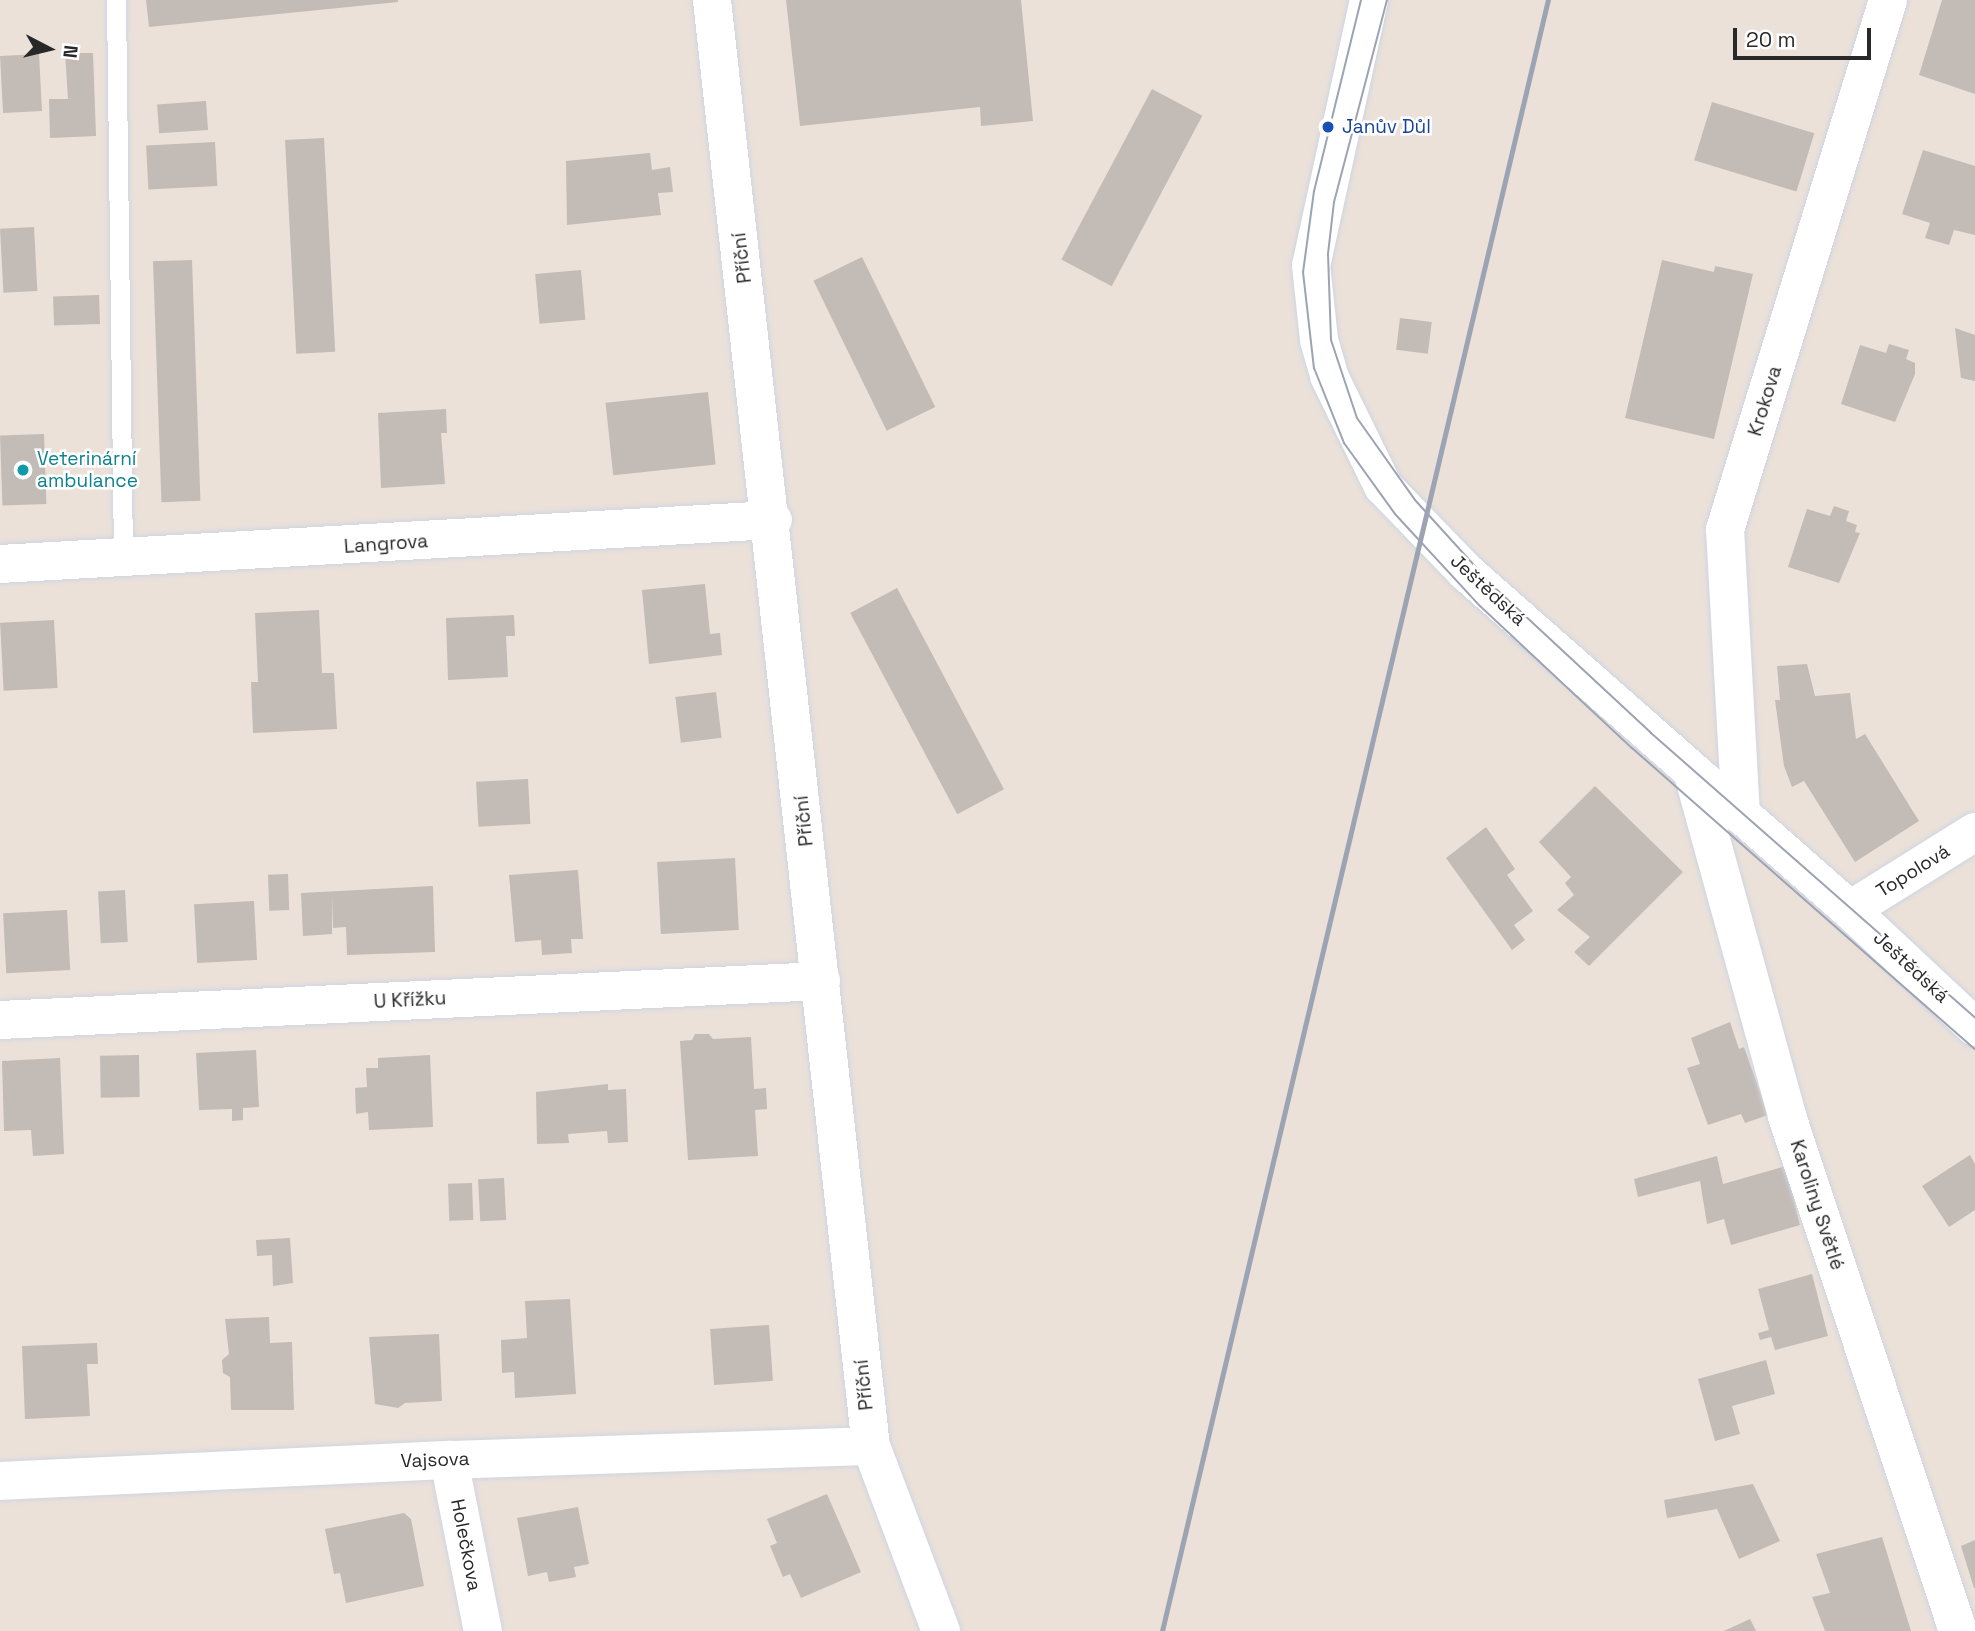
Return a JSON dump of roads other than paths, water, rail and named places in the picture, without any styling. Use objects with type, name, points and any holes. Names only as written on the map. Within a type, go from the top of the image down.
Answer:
[{"type":"street","name":"Příční","points":[[712,0],[772,520],[871,1446],[941,1631]]},
{"type":"street","name":"Ještědská","points":[[1369,0],[1311,265],[1319,340],[1329,376],[1383,486],[1466,572],[1850,910],[1975,1027]]},
{"type":"street","name":"Krokova","points":[[1741,815],[1725,530],[1888,0]]},
{"type":"street","name":"Langrova","points":[[0,564],[123,560],[772,520]]},
{"type":"street","name":"Karoliny Světlé","points":[[1693,774],[1787,1116],[1958,1631]]},
{"type":"street","name":"Topolová","points":[[1850,910],[1975,832]]},
{"type":"street","name":"U Křížku","points":[[0,1020],[821,981]]},
{"type":"street","name":"Vajsova","points":[[0,1481],[449,1460],[871,1446]]},
{"type":"street","name":"Holečkova","points":[[449,1460],[483,1631]]},
{"type":"lane","points":[[116,0],[123,560]]},
{"type":"tram line","points":[[1361,0],[1314,191],[1303,272],[1314,368],[1344,443],[1395,514],[1480,606],[1632,748],[1975,1049]]},
{"type":"tram line","points":[[1387,0],[1334,202],[1328,254],[1331,340],[1357,418],[1415,500],[1493,586],[1651,733],[1975,1018]]},
{"type":"railway","points":[[1162,1631],[1548,0]]},
{"type":"place","name":"Janův Důl","points":[[1328,127]]},
{"type":"place","name":"Veterinární ambulance","points":[[23,470]]}]
